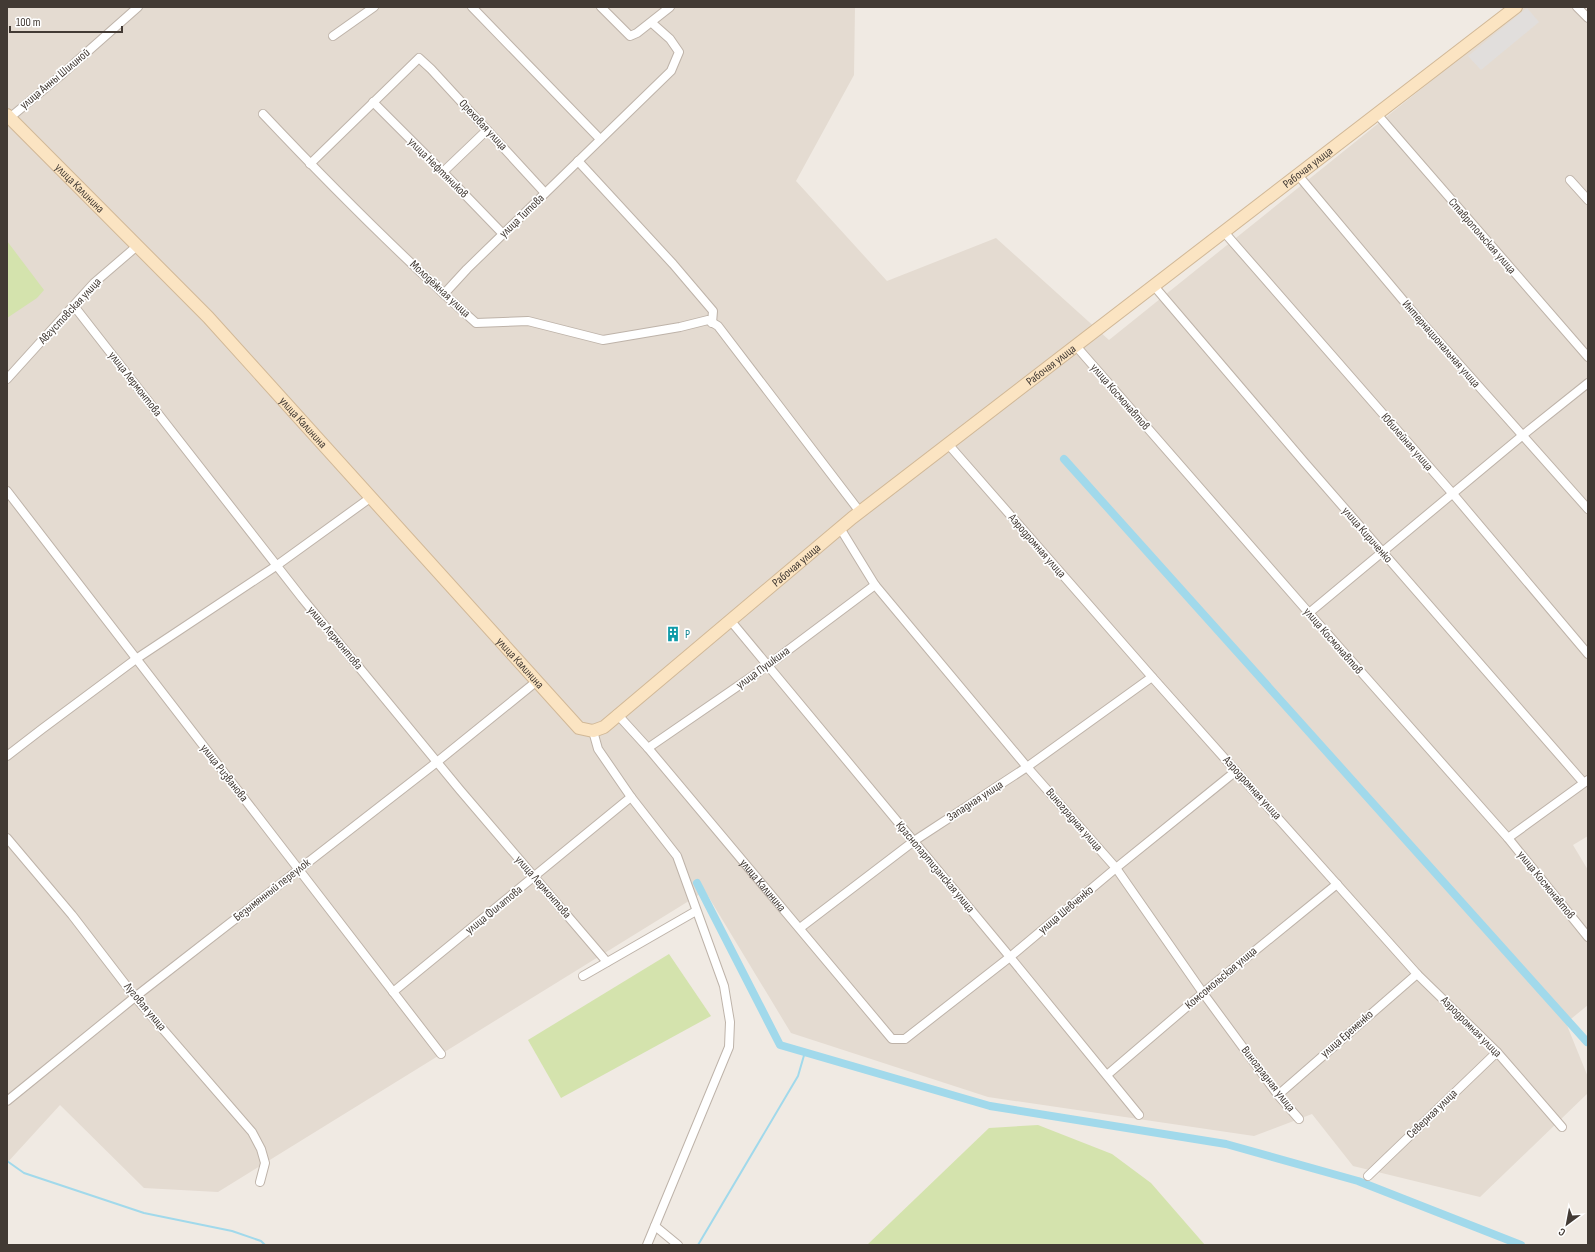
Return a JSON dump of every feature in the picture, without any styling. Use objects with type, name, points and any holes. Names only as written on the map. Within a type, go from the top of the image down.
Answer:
[{"type":"street","name":"улица Анны Шилиной","points":[[8,117],[60,76],[138,7]]},
{"type":"street","points":[[333,36],[374,7]]},
{"type":"street","points":[[472,7],[600,139]]},
{"type":"street","points":[[601,7],[630,36],[652,23],[670,7]]},
{"type":"street","name":"Рабочая улица","points":[[593,731],[604,727],[617,714],[860,512],[1516,7]]},
{"type":"street","points":[[1577,7],[1588,18]]},
{"type":"street","name":"улица Титова","points":[[444,294],[503,234],[671,71],[679,52],[670,39],[652,23]]},
{"type":"street","name":"Ореховая улица","points":[[373,102],[419,58],[431,69],[545,193]]},
{"type":"street","points":[[310,164],[373,102]]},
{"type":"street","name":"улица Нефтяников","points":[[373,102],[503,234]]},
{"type":"street","name":"Молодёжная улица","points":[[263,114],[310,164],[476,323],[528,321],[604,340],[680,327],[708,320],[715,325]]},
{"type":"street","name":"Ставропольская улица","points":[[1376,114],[1588,357]]},
{"type":"street","name":"улица Калинина","points":[[8,117],[208,317],[579,728],[593,731]]},
{"type":"street","points":[[443,172],[487,130]]},
{"type":"street","points":[[578,161],[673,264],[713,311],[715,325],[860,512]]},
{"type":"street","name":"Интернациональная улица","points":[[1298,175],[1418,318],[1588,509]]},
{"type":"street","points":[[1570,180],[1588,200]]},
{"type":"street","name":"Юбилейная улица","points":[[1224,232],[1453,494],[1588,654]]},
{"type":"street","name":"Августовская улица","points":[[7,379],[94,283],[137,246]]},
{"type":"street","name":"улица Кириченко","points":[[1154,286],[1238,386],[1383,553],[1586,781]]},
{"type":"street","name":"улица Лермонтова","points":[[74,306],[276,566],[437,762],[607,962]]},
{"type":"street","name":"улица Космонавтов","points":[[1076,346],[1308,613],[1508,838],[1588,937]]},
{"type":"street","points":[[1308,613],[1383,553],[1522,435],[1588,383]]},
{"type":"street","name":"Аэродромная улица","points":[[948,444],[1152,677],[1417,974],[1497,1052],[1562,1127]]},
{"type":"street","name":"улица Ризванова","points":[[7,491],[441,1054]]},
{"type":"street","points":[[7,756],[136,659],[276,566],[370,498]]},
{"type":"street","name":"Виноградная улица","points":[[840,528],[876,585],[1027,767],[1116,868],[1203,993],[1278,1095],[1299,1119]]},
{"type":"street","name":"улица Пушкина","points":[[648,748],[767,666],[876,585]]},
{"type":"street","name":"Краснопартизанская улица","points":[[730,620],[1139,1115]]},
{"type":"street","name":"Западная улица","points":[[800,928],[914,841],[1027,767],[1152,677]]},
{"type":"street","name":"Безымянный переулок","points":[[7,1101],[135,997],[437,762],[537,681]]},
{"type":"street","name":"улица Калинина","points":[[617,714],[648,748],[892,1039]]},
{"type":"street","points":[[593,731],[598,749],[631,797],[677,856],[724,986],[730,1022],[729,1047],[647,1245]]},
{"type":"street","name":"улица Шевченко","points":[[892,1039],[905,1039],[1010,957],[1116,868],[1236,771]]},
{"type":"street","points":[[1508,838],[1586,781]]},
{"type":"street","name":"улица Филатова","points":[[393,992],[631,797]]},
{"type":"street","name":"Луговая улица","points":[[7,838],[72,915],[135,997],[252,1132],[261,1149],[265,1164],[260,1182]]},
{"type":"street","name":"Комсомольская улица","points":[[1107,1075],[1203,993],[1337,884]]},
{"type":"street","points":[[583,976],[696,911]]},
{"type":"street","name":"улица Еременко","points":[[1278,1095],[1417,974]]},
{"type":"street","name":"Северная улица","points":[[1368,1176],[1497,1052]]},
{"type":"street","points":[[655,1226],[678,1245]]},
{"type":"shaded area","points":[[7,7],[855,7],[854,75],[796,181],[887,281],[996,238],[1109,340],[1523,7],[1571,7],[1588,22],[1588,836],[1573,845],[1588,870],[1588,1005],[1566,1023],[1588,1077],[1588,1093],[1480,1197],[1353,1166],[1312,1114],[1254,1136],[988,1097],[791,1033],[705,891],[218,1192],[144,1188],[60,1105],[7,1163]]},
{"type":"shaded area","points":[[1527,8],[1539,22],[1481,70],[1468,56]]},
{"type":"green space","points":[[7,241],[44,290],[37,298],[7,318]]},
{"type":"green space","points":[[669,954],[711,1016],[561,1098],[528,1040]]},
{"type":"green space","points":[[1038,1125],[1112,1154],[1151,1183],[1205,1245],[867,1245],[989,1128]]},
{"type":"waterway","points":[[1064,459],[1587,1042]]},
{"type":"waterway","points":[[697,883],[780,1045],[990,1106],[1226,1144],[1358,1181],[1521,1245]]},
{"type":"waterway","points":[[698,1245],[798,1076],[805,1052]]},
{"type":"waterway","points":[[7,1161],[24,1173],[144,1213],[232,1231],[261,1241],[265,1245]]},
{"type":"place","name":"Р","points":[[673,634]]}]
